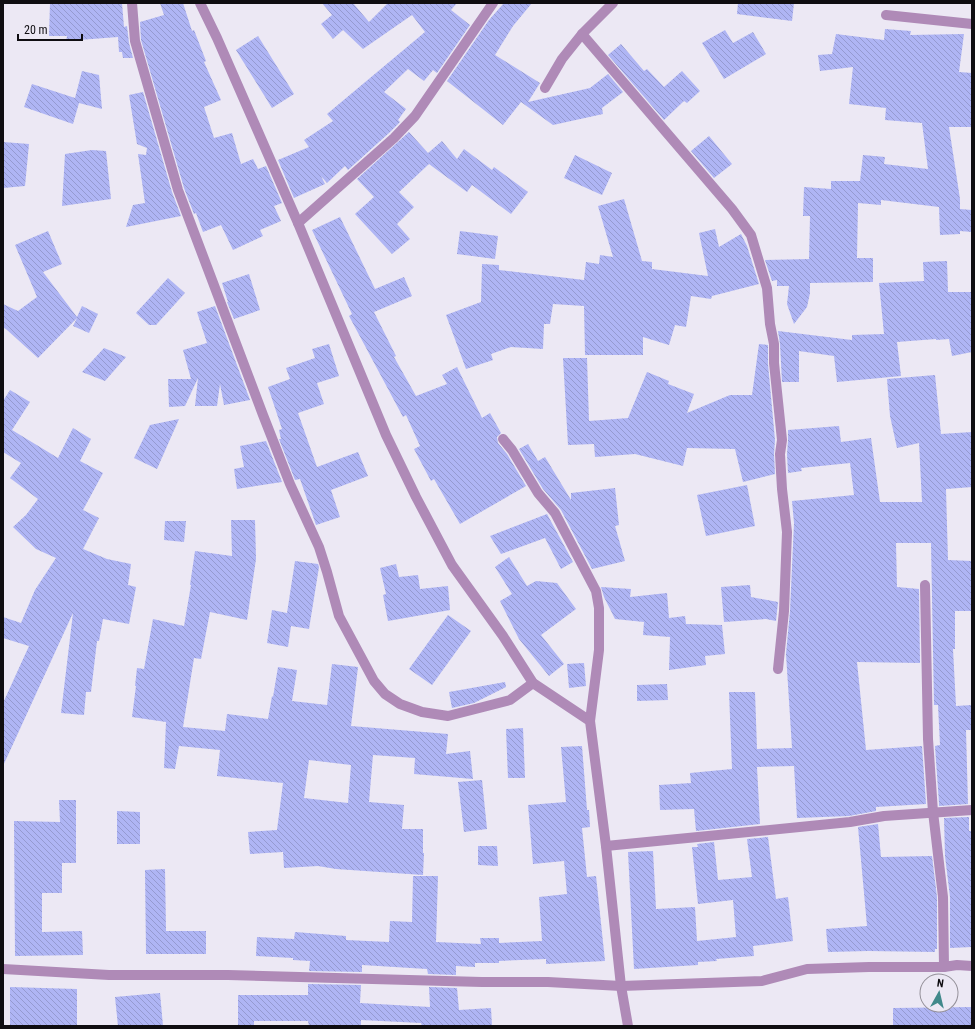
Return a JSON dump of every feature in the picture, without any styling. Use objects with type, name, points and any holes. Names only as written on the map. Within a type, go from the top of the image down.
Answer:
[{"type":"street","points":[[132,3],[135,41],[178,190],[265,422],[290,484],[319,547],[339,616],[374,681],[385,694],[400,704],[422,712],[448,716],[510,700],[533,682]]},
{"type":"street","points":[[200,3],[218,38],[298,222],[386,435],[452,566],[503,636],[533,682],[590,721]]},
{"type":"street","points":[[298,222],[394,138],[415,116],[493,3]]},
{"type":"street","points":[[545,88],[562,59],[582,34],[613,3]]},
{"type":"street","points":[[886,15],[972,24]]},
{"type":"street","points":[[582,34],[732,209],[751,235],[767,288],[770,324],[774,344],[774,363],[782,440],[780,454],[787,532],[784,611],[778,669]]},
{"type":"street","points":[[503,439],[512,450],[538,493],[555,513],[596,591],[599,608],[599,650],[590,721],[606,846],[621,986],[628,1026]]},
{"type":"street","points":[[925,585],[928,739],[933,812],[943,897],[944,967]]},
{"type":"street","points":[[606,846],[850,822],[884,816],[972,810]]},
{"type":"street","points":[[3,969],[108,974],[228,974],[482,982],[548,982],[621,986],[762,981],[808,969],[944,967],[957,965],[972,966]]},
{"type":"building","points":[[50,3],[122,3],[124,27],[127,26],[133,58],[123,58],[122,52],[119,52],[118,37],[66,41],[67,36],[49,36]]},
{"type":"building","points":[[160,3],[183,3],[192,31],[194,30],[206,61],[204,62],[221,100],[204,107],[214,138],[232,133],[241,164],[253,159],[258,169],[266,166],[282,203],[274,206],[281,221],[260,230],[263,236],[233,250],[221,225],[203,232],[184,188],[141,40],[140,22],[164,15]]},
{"type":"building","points":[[322,3],[353,3],[369,22],[388,3],[457,3],[451,10],[470,25],[437,73],[433,70],[424,81],[408,69],[384,92],[406,109],[398,120],[400,122],[389,133],[348,170],[345,166],[327,183],[321,176],[325,184],[294,198],[278,160],[309,147],[304,140],[333,121],[327,114],[425,32],[412,15],[363,49],[343,30],[333,39],[321,24],[332,15]]},
{"type":"building","points":[[504,3],[532,3],[513,26],[495,55],[540,83],[528,102],[590,88],[608,74],[623,92],[602,108],[603,114],[553,125],[521,102],[503,125],[447,81],[489,20]]},
{"type":"building","points":[[738,3],[794,3],[792,21],[737,14]]},
{"type":"building","points":[[885,29],[911,31],[910,35],[964,34],[959,72],[972,73],[972,127],[949,127],[960,199],[960,209],[972,210],[972,232],[960,231],[960,234],[940,235],[939,207],[881,200],[881,205],[858,203],[857,258],[873,258],[873,282],[810,283],[810,293],[807,307],[794,324],[787,304],[789,286],[777,286],[777,280],[772,281],[765,260],[809,259],[810,216],[803,216],[804,187],[831,189],[831,181],[860,181],[863,155],[885,157],[884,164],[928,169],[922,123],[885,120],[886,108],[849,104],[853,67],[820,71],[818,55],[832,54],[836,34],[884,40]]},
{"type":"building","points":[[725,30],[733,43],[753,32],[766,54],[724,79],[702,43]]},
{"type":"building","points":[[258,36],[294,94],[272,108],[236,50]]},
{"type":"building","points":[[621,44],[644,71],[647,69],[664,87],[682,71],[700,91],[687,103],[684,101],[664,120],[608,55]]},
{"type":"building","points":[[82,71],[99,75],[102,109],[79,103],[73,124],[24,107],[32,84],[75,98]]},
{"type":"building","points":[[143,92],[172,192],[181,216],[126,227],[133,205],[145,203],[138,154],[146,155],[147,148],[137,144],[129,95]]},
{"type":"building","points":[[409,132],[428,153],[442,141],[457,159],[464,149],[492,170],[494,167],[528,192],[511,214],[472,185],[467,192],[429,164],[399,192],[414,207],[397,224],[410,239],[392,254],[355,214],[374,197],[357,179]]},
{"type":"building","points":[[709,136],[732,164],[714,178],[691,151]]},
{"type":"building","points":[[3,142],[29,144],[25,186],[3,188]]},
{"type":"building","points":[[92,150],[106,151],[111,199],[62,206],[65,154]]},
{"type":"building","points":[[575,155],[612,173],[602,195],[564,178]]},
{"type":"building","points":[[624,199],[642,261],[652,262],[652,269],[708,276],[699,233],[715,229],[719,247],[741,234],[747,246],[759,284],[712,296],[711,299],[691,296],[686,327],[675,325],[669,345],[643,337],[643,355],[585,355],[584,306],[553,304],[550,324],[544,324],[543,349],[511,347],[491,354],[493,360],[466,369],[446,315],[481,302],[482,264],[499,265],[499,270],[584,280],[586,262],[599,264],[600,255],[613,257],[598,206]]},
{"type":"building","points":[[340,217],[375,289],[404,277],[412,296],[374,312],[396,356],[394,357],[416,396],[447,384],[442,375],[457,367],[482,418],[490,413],[501,433],[497,437],[498,443],[507,454],[526,486],[460,524],[434,479],[431,481],[414,449],[420,446],[406,415],[403,417],[349,316],[352,314],[312,230]]},
{"type":"building","points":[[48,231],[62,264],[43,272],[77,317],[82,306],[98,314],[89,333],[73,326],[77,318],[38,358],[3,327],[3,304],[18,311],[37,297],[15,245]]},
{"type":"building","points":[[460,231],[498,236],[495,259],[457,254]]},
{"type":"building","points":[[947,261],[948,292],[972,292],[972,352],[952,356],[949,339],[897,342],[901,376],[837,382],[834,356],[799,351],[799,382],[782,382],[778,331],[852,340],[852,335],[884,334],[879,283],[924,281],[923,262]]},
{"type":"building","points":[[249,274],[260,310],[234,319],[227,302],[222,283]]},
{"type":"building","points":[[168,278],[185,293],[156,325],[149,325],[136,313]]},
{"type":"building","points":[[215,306],[250,400],[224,405],[220,384],[217,406],[195,406],[198,378],[185,406],[169,407],[168,379],[191,379],[183,350],[207,343],[197,312]]},
{"type":"building","points":[[329,344],[339,376],[317,383],[324,404],[298,413],[317,467],[358,452],[368,476],[331,490],[340,517],[316,525],[300,479],[295,480],[279,439],[281,439],[279,430],[282,429],[268,387],[290,379],[286,368],[315,358],[312,349]]},
{"type":"building","points":[[759,344],[768,345],[768,364],[775,440],[775,474],[743,482],[735,449],[687,448],[683,466],[635,454],[595,457],[594,444],[568,445],[563,358],[587,358],[589,421],[628,418],[647,372],[669,381],[668,384],[694,394],[687,413],[730,395],[752,395]]},
{"type":"building","points":[[104,348],[126,357],[105,381],[82,372]]},
{"type":"building","points":[[935,375],[941,434],[972,432],[972,487],[946,489],[948,560],[972,561],[972,611],[955,611],[955,649],[953,649],[956,706],[972,705],[972,730],[966,730],[968,804],[939,806],[935,746],[940,745],[938,705],[934,705],[931,543],[896,543],[897,587],[919,589],[920,663],[857,662],[866,750],[922,746],[926,804],[876,807],[876,811],[849,816],[797,818],[794,766],[757,767],[760,824],[696,831],[694,809],[660,810],[659,785],[691,783],[690,773],[732,769],[729,692],[755,692],[757,749],[792,748],[786,654],[790,611],[794,523],[792,501],[854,495],[850,463],[801,468],[802,471],[788,473],[788,430],[839,426],[841,442],[871,438],[880,502],[922,502],[919,443],[897,448],[890,416],[887,379]]},
{"type":"building","points":[[10,390],[30,402],[12,430],[58,458],[73,428],[91,439],[80,461],[103,473],[83,510],[99,518],[83,549],[107,559],[131,564],[128,585],[136,587],[129,624],[103,619],[99,641],[97,641],[91,692],[86,692],[84,715],[61,713],[73,613],[3,766],[3,703],[29,646],[3,638],[3,617],[21,623],[35,590],[56,558],[36,549],[13,527],[26,515],[38,499],[10,478],[21,463],[3,452],[3,401]]},
{"type":"building","points":[[179,419],[157,469],[134,458],[150,425]]},
{"type":"building","points":[[266,441],[282,482],[237,489],[234,469],[244,467],[240,446]]},
{"type":"building","points":[[528,444],[538,461],[545,457],[571,500],[571,493],[615,488],[619,525],[615,526],[625,561],[592,569],[561,510],[543,489],[519,449]]},
{"type":"building","points":[[747,485],[755,526],[706,536],[697,495]]},
{"type":"building","points":[[547,514],[573,562],[561,569],[545,538],[501,554],[490,536]]},
{"type":"building","points":[[231,520],[255,520],[256,559],[247,620],[210,612],[201,659],[194,658],[183,727],[225,731],[227,714],[268,719],[278,667],[297,670],[292,701],[327,705],[332,664],[358,667],[351,726],[448,734],[446,754],[470,751],[473,779],[414,774],[415,758],[373,755],[369,802],[404,805],[402,829],[423,829],[423,875],[336,869],[318,866],[284,868],[283,852],[250,854],[248,832],[277,830],[283,783],[217,776],[220,750],[179,746],[175,769],[164,768],[166,722],[132,717],[137,668],[144,669],[153,619],[184,626],[195,551],[232,556]],"holes":[[[309,760],[351,765],[348,803],[304,798]]]},
{"type":"building","points":[[165,521],[186,521],[184,542],[164,540]]},
{"type":"building","points":[[509,557],[527,586],[536,581],[557,583],[576,609],[541,635],[564,664],[549,676],[519,639],[500,601],[512,594],[495,567]]},
{"type":"building","points":[[295,561],[318,564],[319,567],[309,629],[291,626],[288,647],[267,643],[272,610],[287,613]]},
{"type":"building","points":[[396,564],[399,577],[418,575],[420,589],[448,586],[450,610],[388,621],[383,595],[386,594],[380,568]]},
{"type":"building","points":[[750,585],[751,597],[778,602],[776,621],[766,619],[724,622],[721,587]]},
{"type":"building","points":[[601,587],[631,589],[630,597],[667,593],[669,618],[685,616],[686,624],[722,625],[725,654],[705,656],[706,665],[669,670],[670,637],[643,635],[644,622],[615,619],[604,597]]},
{"type":"building","points":[[448,615],[471,631],[432,685],[409,669]]},
{"type":"building","points":[[584,663],[586,686],[569,688],[567,664]]},
{"type":"building","points":[[505,682],[506,687],[474,703],[452,708],[449,692]]},
{"type":"building","points":[[667,684],[668,700],[637,701],[637,685]]},
{"type":"building","points":[[523,728],[525,778],[508,778],[506,729]]},
{"type":"building","points":[[582,746],[587,810],[589,810],[590,827],[582,828],[587,877],[596,876],[605,961],[546,964],[546,959],[499,961],[499,963],[475,963],[475,967],[456,966],[456,975],[428,974],[427,969],[362,965],[362,972],[309,971],[310,961],[293,960],[293,958],[256,956],[257,937],[294,939],[295,932],[346,936],[346,940],[389,942],[390,921],[412,922],[413,876],[438,876],[436,942],[481,944],[480,938],[499,938],[499,943],[542,941],[539,897],[567,894],[564,861],[533,864],[528,805],[566,802],[561,747]]},
{"type":"building","points":[[482,780],[487,829],[464,832],[458,782]]},
{"type":"building","points":[[59,800],[76,800],[76,863],[62,863],[62,893],[42,893],[42,932],[82,931],[83,955],[15,956],[14,821],[60,822]]},
{"type":"building","points":[[117,811],[140,812],[140,844],[117,844]]},
{"type":"building","points":[[969,817],[969,831],[972,831],[972,947],[950,948],[950,897],[945,856],[944,818]]},
{"type":"building","points":[[878,824],[881,857],[932,856],[937,897],[937,949],[935,949],[935,952],[828,952],[826,929],[867,926],[858,827]]},
{"type":"building","points":[[768,837],[776,899],[788,897],[793,941],[753,946],[754,956],[716,959],[717,961],[698,962],[698,965],[634,969],[628,852],[653,851],[656,909],[695,907],[697,941],[736,937],[733,900],[698,904],[692,847],[698,847],[697,844],[714,842],[718,880],[752,877],[747,839]]},
{"type":"building","points":[[478,846],[497,846],[498,866],[478,865]]},
{"type":"building","points":[[165,869],[166,931],[206,931],[206,954],[146,954],[145,870]]},
{"type":"building","points":[[308,984],[361,985],[360,1003],[430,1007],[429,987],[457,988],[459,1010],[491,1008],[492,1026],[422,1026],[421,1023],[361,1020],[361,1026],[309,1026],[308,1021],[254,1021],[254,1026],[238,1026],[238,995],[308,995]]},
{"type":"building","points":[[10,987],[77,989],[77,1026],[10,1026]]},
{"type":"building","points":[[160,993],[163,1026],[118,1026],[115,997]]},
{"type":"building","points":[[959,1007],[972,1007],[972,1026],[893,1026],[893,1008],[919,1008],[919,1013],[959,1013]]}]
